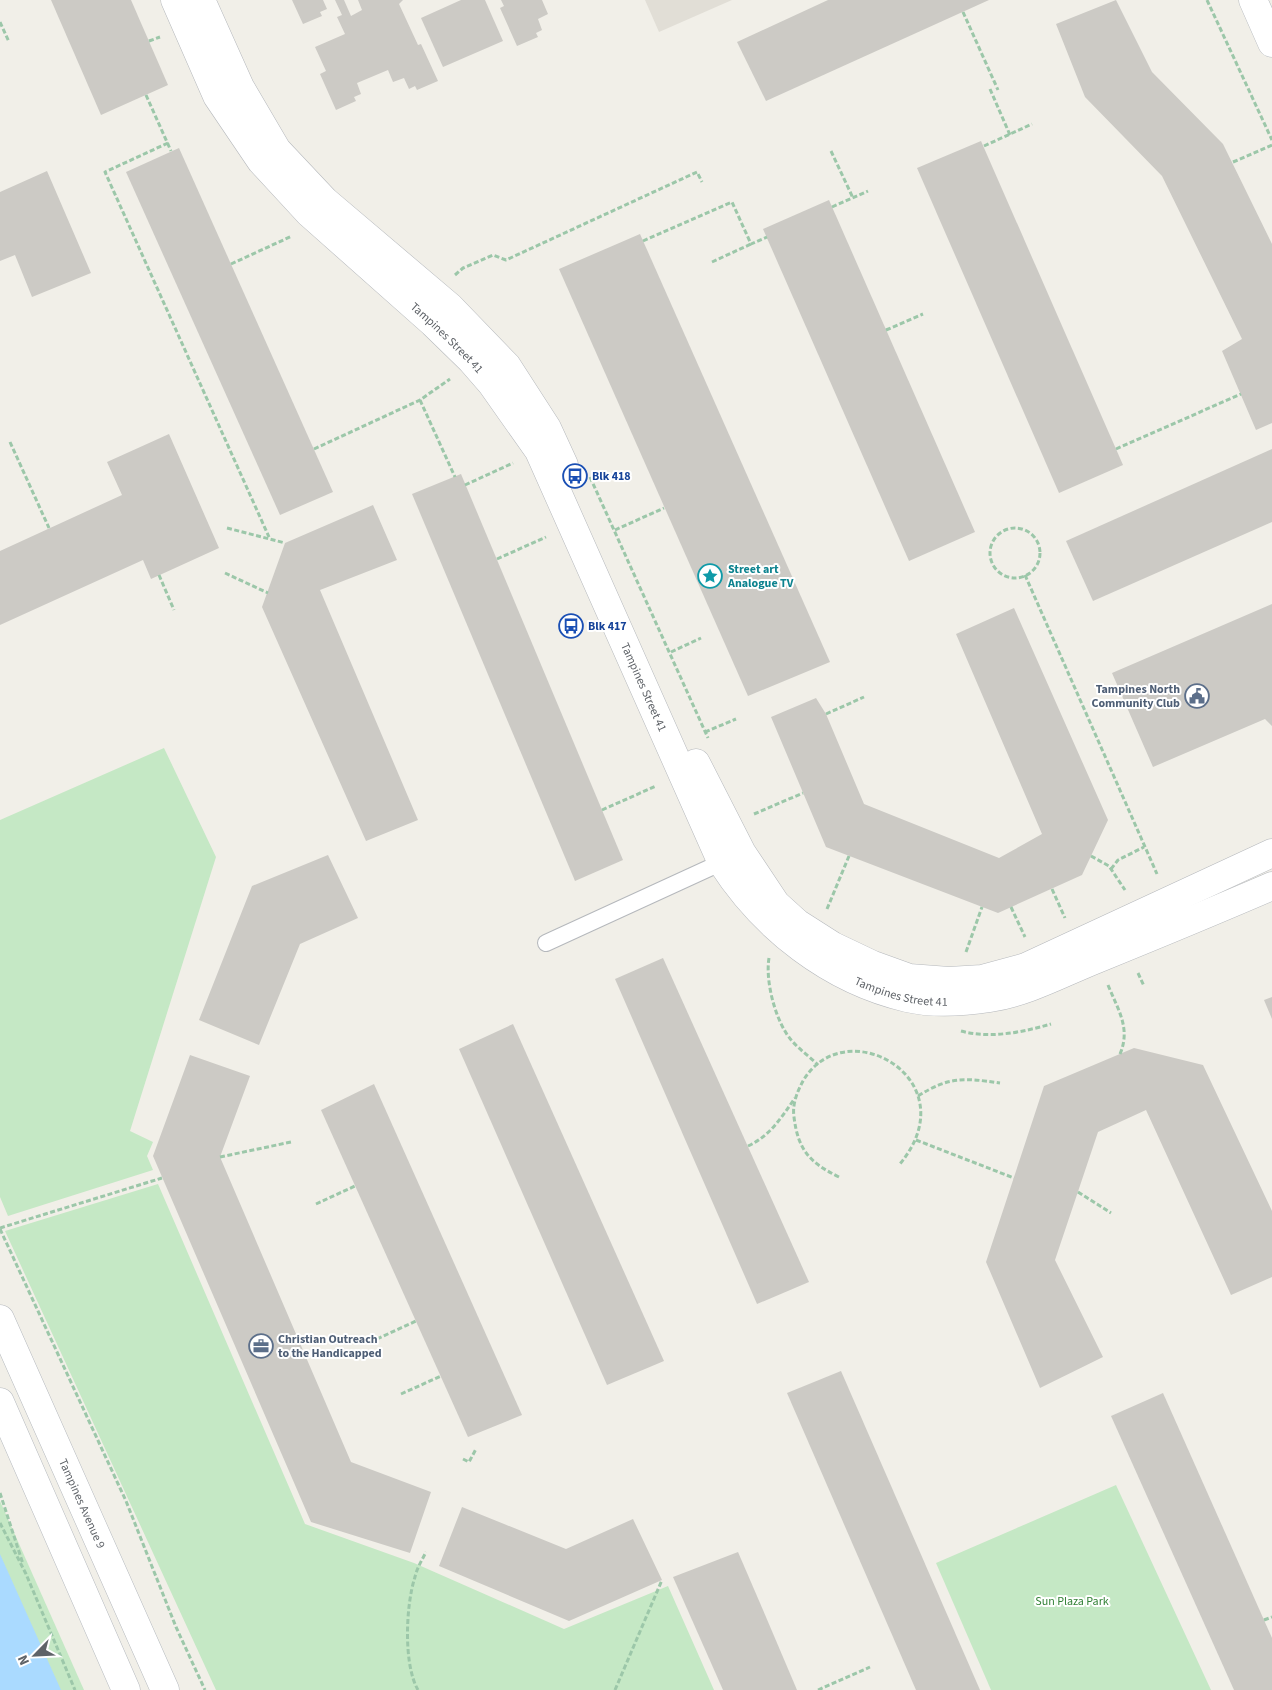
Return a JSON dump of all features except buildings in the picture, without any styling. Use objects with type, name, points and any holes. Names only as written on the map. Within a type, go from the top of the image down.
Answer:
[{"type":"street","name":"Tampines Street 41","points":[[175,0],[217,96],[261,161],[311,215],[507,366],[547,428],[699,769],[732,858],[739,889],[761,915],[825,965],[867,984],[908,998],[952,1002],[991,997],[1033,986],[1267,888]]},
{"type":"street","name":"Tampines Street 41","points":[[201,0],[240,87],[277,150],[311,215]]},
{"type":"street","points":[[1253,0],[1272,43]]},
{"type":"street","name":"Tampines Street 41","points":[[442,315],[539,451],[683,776],[732,858],[797,923],[833,946],[873,965],[909,978],[949,982],[982,978],[1026,967],[1261,858]]},
{"type":"street","name":"Tampines Avenue 9","points":[[0,1319],[166,1690]]},
{"type":"street","points":[[0,1402],[126,1690]]},
{"type":"lane","points":[[546,943],[732,858]]},
{"type":"lane","points":[[1261,858],[1267,888]]},
{"type":"path","points":[[1206,0],[1272,140]]},
{"type":"path","points":[[963,12],[998,90]]},
{"type":"path","points":[[0,22],[9,42]]},
{"type":"path","points":[[990,89],[1010,135]]},
{"type":"path","points":[[146,95],[171,151]]},
{"type":"path","points":[[984,146],[1032,124]]},
{"type":"path","points":[[168,144],[105,172],[269,538]]},
{"type":"path","points":[[1232,162],[1272,144]]},
{"type":"path","points":[[832,151],[853,198]]},
{"type":"path","points":[[451,279],[463,268],[493,255],[506,260],[697,172],[702,182]]},
{"type":"path","points":[[832,207],[868,191]]},
{"type":"path","points":[[643,241],[732,202],[751,244]]},
{"type":"path","points":[[231,264],[311,215]]},
{"type":"path","points":[[712,262],[767,237]]},
{"type":"path","points":[[886,330],[923,314]]},
{"type":"path","points":[[445,370],[458,383]]},
{"type":"path","points":[[314,449],[420,400],[452,377]]},
{"type":"path","points":[[1116,449],[1241,394]]},
{"type":"path","points":[[420,400],[455,477]]},
{"type":"path","points":[[10,442],[49,528]]},
{"type":"path","points":[[510,455],[518,470]]},
{"type":"path","points":[[465,485],[514,462]]},
{"type":"path","points":[[615,530],[664,508]]},
{"type":"path","points":[[228,528],[286,543]]},
{"type":"path","points":[[496,559],[548,536],[545,528]]},
{"type":"path","points":[[1008,528],[1025,530],[1032,534],[1040,548],[1037,565],[1025,575],[1009,577],[1002,574],[992,560],[991,553],[995,538],[1008,528]]},
{"type":"path","points":[[225,573],[268,593]]},
{"type":"path","points":[[159,575],[174,610]]},
{"type":"path","points":[[1025,575],[1160,882]]},
{"type":"path","points":[[671,652],[701,638]]},
{"type":"path","points":[[826,714],[864,697]]},
{"type":"path","points":[[705,732],[736,719]]},
{"type":"path","points":[[602,810],[683,776]]},
{"type":"path","points":[[745,818],[803,793]]},
{"type":"path","points":[[1111,869],[1124,856],[1144,847]]},
{"type":"path","points":[[824,916],[849,856]]},
{"type":"path","points":[[1091,856],[1111,869],[1129,898]]},
{"type":"path","points":[[965,955],[982,907]]},
{"type":"path","points":[[1011,907],[1026,938]]},
{"type":"path","points":[[770,950],[767,968],[775,1009],[791,1040],[818,1065]]},
{"type":"path","points":[[958,955],[974,954]]},
{"type":"path","points":[[1114,998],[1124,1024],[1126,1040],[1120,1054]]},
{"type":"path","points":[[954,1029],[972,1034],[996,1034],[1026,1031],[1051,1024]]},
{"type":"path","points":[[748,1146],[761,1140],[775,1127],[796,1096],[808,1073],[824,1060],[844,1052],[865,1051],[886,1058],[903,1070],[915,1087],[918,1096],[921,1108],[920,1129],[913,1149],[899,1165]]},
{"type":"path","points":[[918,1096],[933,1086],[953,1079],[1000,1083]]},
{"type":"path","points":[[796,1096],[793,1112],[796,1133],[805,1153],[820,1168],[839,1177]]},
{"type":"path","points":[[916,1140],[1014,1178]]},
{"type":"path","points":[[220,1157],[291,1142]]},
{"type":"path","points":[[162,1178],[0,1229],[126,1501],[176,1627],[205,1690]]},
{"type":"path","points":[[316,1204],[355,1186]]},
{"type":"path","points":[[1078,1192],[1110,1213]]},
{"type":"path","points":[[377,1339],[416,1321]]},
{"type":"path","points":[[401,1394],[441,1376]]},
{"type":"path","points":[[463,1459],[469,1462],[476,1449]]},
{"type":"path","points":[[0,1493],[26,1574]]},
{"type":"path","points":[[0,1523],[26,1574],[74,1690]]},
{"type":"path","points":[[418,1690],[408,1658],[408,1632],[415,1577],[426,1552]]},
{"type":"path","points":[[615,1690],[632,1645],[662,1580]]},
{"type":"path","points":[[1264,1620],[1272,1617]]},
{"type":"path","points":[[818,1690],[870,1667]]},
{"type":"shaded area","points":[[645,0],[732,0],[659,32]]},
{"type":"green space","points":[[164,748],[216,857],[130,1131],[153,1142],[147,1156],[153,1170],[8,1216],[0,1197],[0,820]]},
{"type":"green space","points":[[158,1184],[305,1524],[414,1563],[564,1629],[668,1586],[714,1690],[216,1690],[5,1231]]},
{"type":"green space","name":"Sun Plaza Park","points":[[1116,1485],[1211,1690],[991,1690],[936,1563]]},
{"type":"green space","points":[[0,1501],[84,1690],[0,1690]]},
{"type":"water","points":[[0,1554],[61,1690],[0,1690]]},
{"type":"place","name":"Blk 418","points":[[575,476]]},
{"type":"place","name":"Street art Analogue TV","points":[[710,576]]},
{"type":"place","name":"Blk 417","points":[[571,626]]},
{"type":"place","name":"Tampines North Community Club","points":[[1197,696]]},
{"type":"place","name":"Christian Outreach to the Handicapped","points":[[261,1346]]}]
